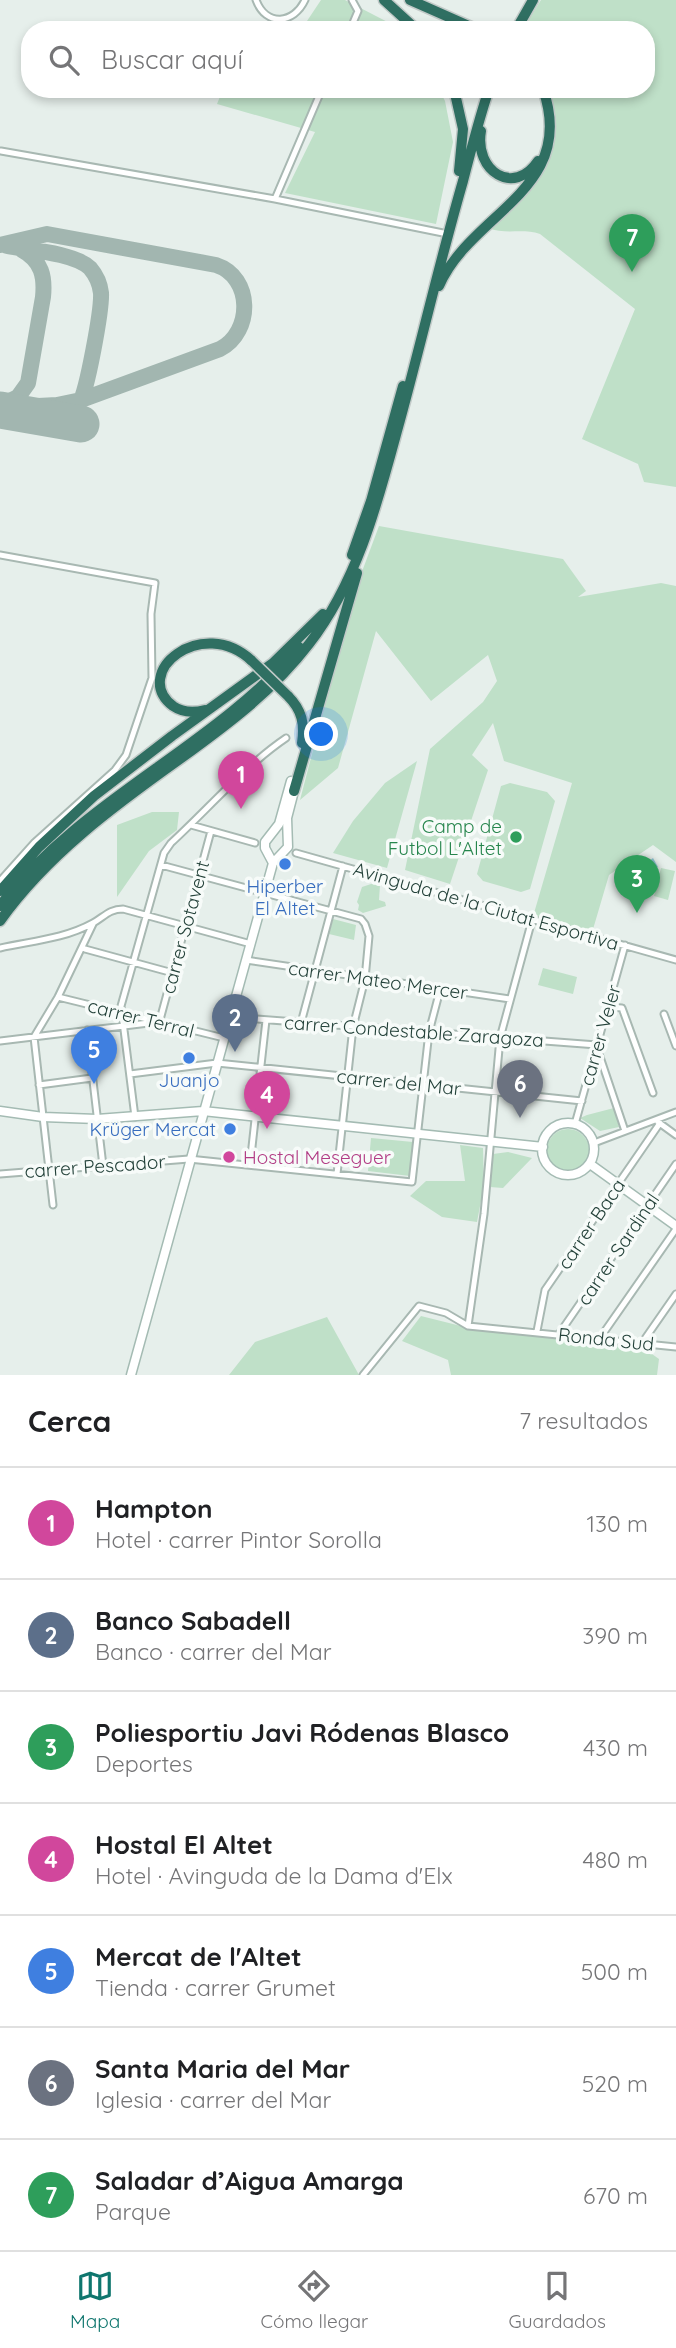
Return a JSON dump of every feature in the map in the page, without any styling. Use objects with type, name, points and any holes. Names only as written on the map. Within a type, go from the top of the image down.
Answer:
[{"type":"highway","points":[[384,0],[407,21]]},
{"type":"highway","points":[[410,0],[457,21]]},
{"type":"highway","points":[[423,0],[468,21]]},
{"type":"highway","points":[[521,21],[533,0]]},
{"type":"highway","points":[[0,906],[30,872],[86,820],[252,695],[292,655],[323,614],[341,580],[365,520],[459,173],[462,151],[461,116],[456,98]]},
{"type":"highway","points":[[293,786],[381,492],[440,264],[488,98]]},
{"type":"highway","points":[[489,98],[480,142],[481,156],[486,166],[504,177],[520,176],[535,166],[545,133],[546,116],[543,98]]},
{"type":"highway","points":[[417,357],[447,270],[477,234],[526,189],[540,167],[546,150],[549,124],[546,98]]},
{"type":"highway","points":[[416,335],[440,264]]},
{"type":"highway","points":[[0,921],[31,883],[65,849],[120,804],[233,721],[275,684],[309,645],[329,616],[364,542]]},
{"type":"highway","points":[[0,891],[39,847],[84,805],[129,767],[273,663],[323,614]]},
{"type":"highway","points":[[209,710],[181,710],[167,701],[161,681],[170,659],[189,647],[211,642],[230,646],[245,654],[299,709],[304,726],[293,786]]},
{"type":"main road","points":[[288,841],[287,818],[293,786]]},
{"type":"main road","points":[[131,1375],[265,893],[280,821],[293,786]]},
{"type":"main road","points":[[273,850],[281,833],[288,841]]},
{"type":"main road","points":[[273,850],[288,841]]},
{"type":"main road","points":[[0,1111],[43,1117],[97,1119],[203,1111],[543,1147]]},
{"type":"main road","points":[[563,1124],[575,1124],[587,1131],[594,1143],[590,1164],[578,1173],[562,1174],[549,1166],[545,1159],[543,1147],[547,1136],[555,1127],[563,1124]]},
{"type":"main road","points":[[590,1164],[676,1227]]},
{"type":"street","points":[[256,0],[264,13],[277,19],[285,19],[298,12],[305,0]]},
{"type":"street","points":[[352,0],[358,11],[354,21]]},
{"type":"street","points":[[275,199],[318,98]]},
{"type":"street","points":[[1,151],[275,199],[443,233]]},
{"type":"street","points":[[0,555],[155,583],[151,614],[152,678],[126,755],[118,767],[35,842],[0,881]]},
{"type":"street","points":[[135,1117],[121,1006],[167,848],[275,745],[286,738]]},
{"type":"street","points":[[201,815],[201,823],[208,830]]},
{"type":"street","points":[[191,825],[273,850],[296,853]]},
{"type":"street","name":"carrer Sotavent","points":[[157,1021],[161,1016],[200,876],[208,830]]},
{"type":"street","points":[[288,841],[296,853]]},
{"type":"street","name":"Avinguda de la Ciutat Esportiva","points":[[296,853],[676,960]]},
{"type":"street","points":[[161,865],[361,919],[365,924],[369,936],[365,979],[353,1027],[337,1174]]},
{"type":"street","points":[[301,1023],[343,866]]},
{"type":"street","points":[[0,948],[42,941],[93,924],[115,909],[251,944]]},
{"type":"street","points":[[363,1375],[419,1306],[446,1313],[468,1326],[485,1214],[489,1142],[500,1038],[532,920]]},
{"type":"street","points":[[53,1205],[34,1037],[58,997],[93,924]]},
{"type":"street","name":"carrer Veler","points":[[575,1124],[625,946]]},
{"type":"street","points":[[85,949],[173,974]]},
{"type":"street","name":"carrer Mateo Mercer","points":[[246,960],[510,999]]},
{"type":"street","points":[[417,1134],[429,1032],[440,990]]},
{"type":"street","name":"carrer Terral","points":[[58,997],[224,1038]]},
{"type":"street","points":[[608,1007],[622,1009],[653,1093]]},
{"type":"street","points":[[664,1014],[676,1046]]},
{"type":"street","name":"carrer Condestable Zaragoza","points":[[230,1017],[597,1046]]},
{"type":"street","points":[[250,1165],[266,1020]]},
{"type":"street","points":[[0,1041],[157,1021]]},
{"type":"street","points":[[87,1030],[103,1166]]},
{"type":"street","points":[[597,1046],[625,1131]]},
{"type":"street","name":"carrer del Mar","points":[[130,1074],[217,1063],[582,1101]]},
{"type":"street","points":[[39,1085],[92,1078]]},
{"type":"street","points":[[594,1143],[658,1122],[676,1112]]},
{"type":"street","points":[[658,1122],[676,1135]]},
{"type":"street","name":"carrer Baca","points":[[537,1331],[545,1290],[658,1122]]},
{"type":"street","name":"carrer Pescador","points":[[0,1174],[190,1159],[412,1182],[417,1134]]},
{"type":"street","name":"carrer Sardinal","points":[[559,1334],[676,1164]]},
{"type":"street","points":[[600,1338],[676,1227]]},
{"type":"street","points":[[642,1343],[676,1294]]},
{"type":"street","name":"Ronda Sud","points":[[468,1326],[676,1347]]},
{"type":"green space","points":[[321,0],[345,0],[386,21],[307,21]]},
{"type":"green space","points":[[541,0],[676,0],[676,487],[644,482],[638,464],[582,439],[635,309],[540,234],[488,228],[529,192],[544,170],[555,130],[552,98],[655,98],[655,21],[528,21]]},
{"type":"green space","points":[[219,98],[444,98],[453,142],[436,224],[285,193],[315,132],[217,104]]},
{"type":"green space","points":[[379,526],[563,559],[586,591],[578,597],[661,583],[676,586],[676,862],[653,845],[609,875],[591,936],[532,920],[572,783],[504,761],[493,723],[472,755],[488,770],[450,884],[405,870],[430,749],[483,702],[497,681],[488,655],[431,701],[376,631],[338,768],[300,800],[354,593]]},
{"type":"green space","points":[[417,761],[387,868],[333,853],[353,821],[385,783]]},
{"type":"green space","name":"Camp de Futbol L'Altet","points":[[510,783],[547,792],[555,801],[530,889],[521,892],[483,881],[477,874],[501,786]]},
{"type":"green space","points":[[152,812],[179,812],[177,830],[149,851],[117,897],[117,825]]},
{"type":"green space","points":[[661,868],[675,871],[668,900],[654,896]]},
{"type":"green space","points":[[374,883],[380,885],[379,900],[385,902],[386,906],[363,913],[358,910],[357,902],[362,887]]},
{"type":"green space","points":[[333,919],[356,925],[354,940],[329,934]]},
{"type":"green space","points":[[543,968],[577,977],[573,994],[538,985]]},
{"type":"green space","points":[[614,1108],[619,1127],[600,1131],[580,1118],[587,1115]]},
{"type":"green space","points":[[568,1129],[583,1135],[589,1150],[583,1165],[568,1171],[553,1165],[547,1150],[553,1135]]},
{"type":"green space","points":[[371,1138],[413,1142],[410,1176],[368,1171]]},
{"type":"green space","points":[[460,1145],[483,1148],[484,1185],[477,1222],[442,1217],[410,1196],[426,1181],[465,1181]]},
{"type":"green space","points":[[508,1152],[532,1158],[503,1188],[490,1187],[493,1154]]},
{"type":"green space","points":[[421,1316],[469,1328],[642,1347],[659,1359],[657,1375],[451,1375],[448,1360],[402,1341]]},
{"type":"green space","points":[[327,1317],[359,1375],[229,1375],[255,1342]]},
{"type":"water","points":[[653,858],[658,867],[642,879],[636,871]]},
{"type":"taxiway","points":[[0,245],[47,234],[216,265],[228,271],[237,281],[244,305],[238,330],[231,341],[220,349],[81,400],[57,405],[0,408]]},
{"type":"taxiway","points":[[7,246],[51,253],[83,263],[90,268],[99,283],[101,302],[97,332],[79,404],[68,414],[45,418]]},
{"type":"taxiway","points":[[0,406],[18,397],[28,383],[43,297],[41,270],[34,259],[22,250]]},
{"type":"runway","points":[[0,410],[81,424]]},
{"type":"place","name":"Saladar d’Aigua Amarga","points":[[632,272]]},
{"type":"place","name":"Hampton","points":[[241,809]]},
{"type":"place","name":"Camp de Futbol L'Altet","points":[[516,837]]},
{"type":"place","name":"Hiperber El Altet","points":[[285,864]]},
{"type":"place","name":"Poliesportiu Javi Ródenas Blasco","points":[[637,913]]},
{"type":"place","name":"Banco Sabadell","points":[[235,1052]]},
{"type":"place","name":"Juanjo","points":[[189,1058]]},
{"type":"place","name":"Mercat de l'Altet","points":[[94,1084]]},
{"type":"place","name":"Santa Maria del Mar","points":[[520,1118]]},
{"type":"place","name":"Krüger Mercat","points":[[230,1129]]},
{"type":"place","name":"Hostal El Altet","points":[[267,1129]]},
{"type":"place","name":"Hostal Meseguer","points":[[229,1157]]}]
